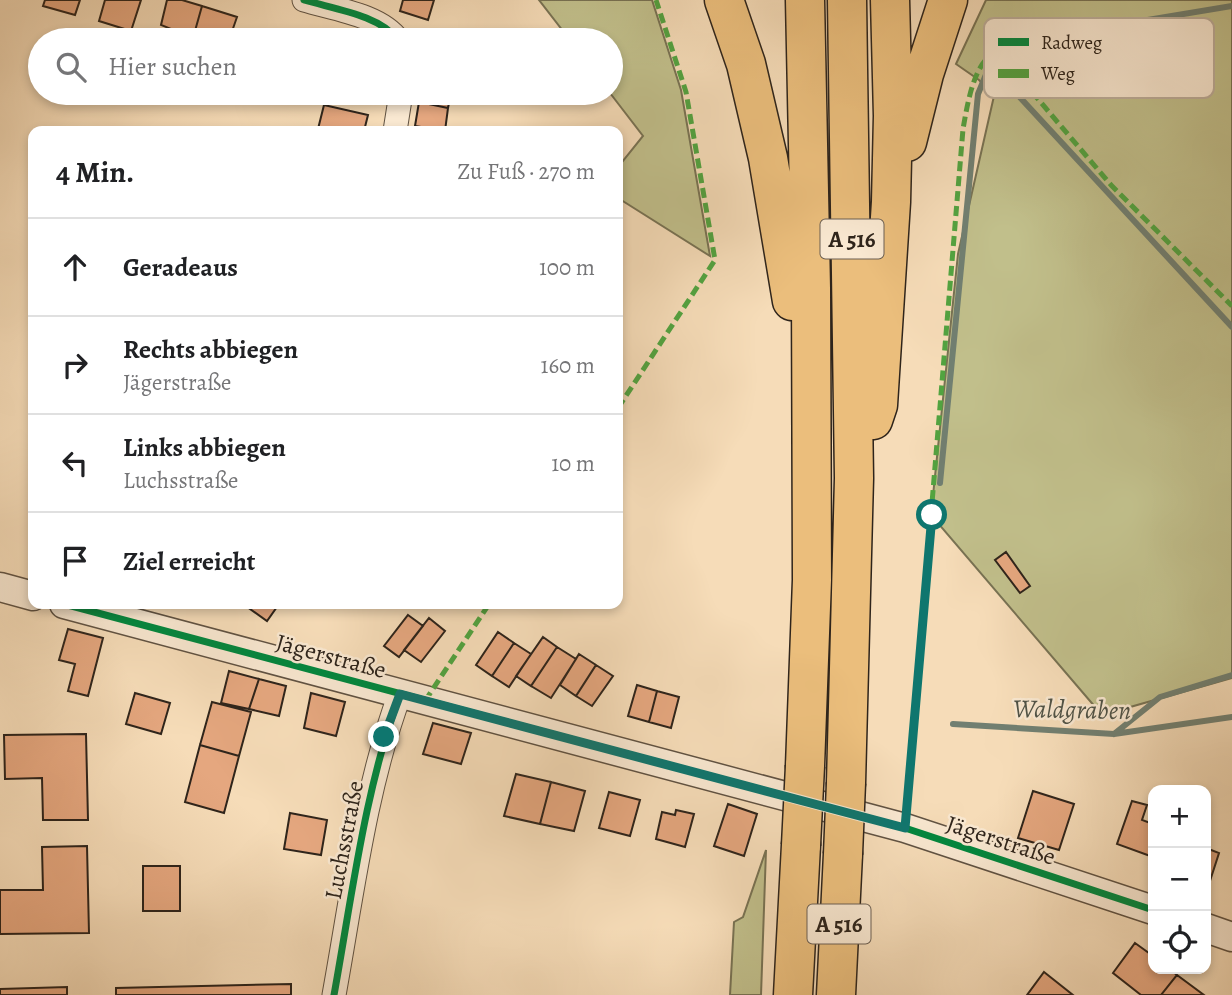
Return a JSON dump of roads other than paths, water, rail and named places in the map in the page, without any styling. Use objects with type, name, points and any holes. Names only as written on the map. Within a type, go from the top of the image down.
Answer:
[{"type":"highway","points":[[724,0],[746,65],[768,158],[811,402]]},
{"type":"highway","name":"A 516","points":[[793,995],[812,580],[805,0]]},
{"type":"highway","name":"A 516","points":[[836,995],[846,783],[854,478],[847,0]]},
{"type":"highway","points":[[854,478],[878,405],[891,202],[893,116],[890,0]]},
{"type":"highway","points":[[891,202],[924,74],[948,0]]},
{"type":"street","points":[[304,0],[379,22],[386,28]]},
{"type":"street","points":[[396,126],[399,105]]},
{"type":"street","points":[[0,587],[28,595]]},
{"type":"street","name":"Jägerstraße","points":[[92,609],[905,828],[1148,908]]},
{"type":"street","name":"Luchsstraße","points":[[334,995],[384,737],[400,694]]},
{"type":"street","points":[[1211,930],[1232,937]]},
{"type":"waterway","points":[[1159,18],[1232,6]]},
{"type":"waterway","points":[[940,483],[978,94],[984,80]]},
{"type":"waterway","points":[[1020,98],[1232,327]]},
{"type":"waterway","points":[[1114,734],[1160,697],[1232,675]]},
{"type":"waterway","name":"Waldgraben","points":[[953,724],[1114,734],[1232,717]]}]
